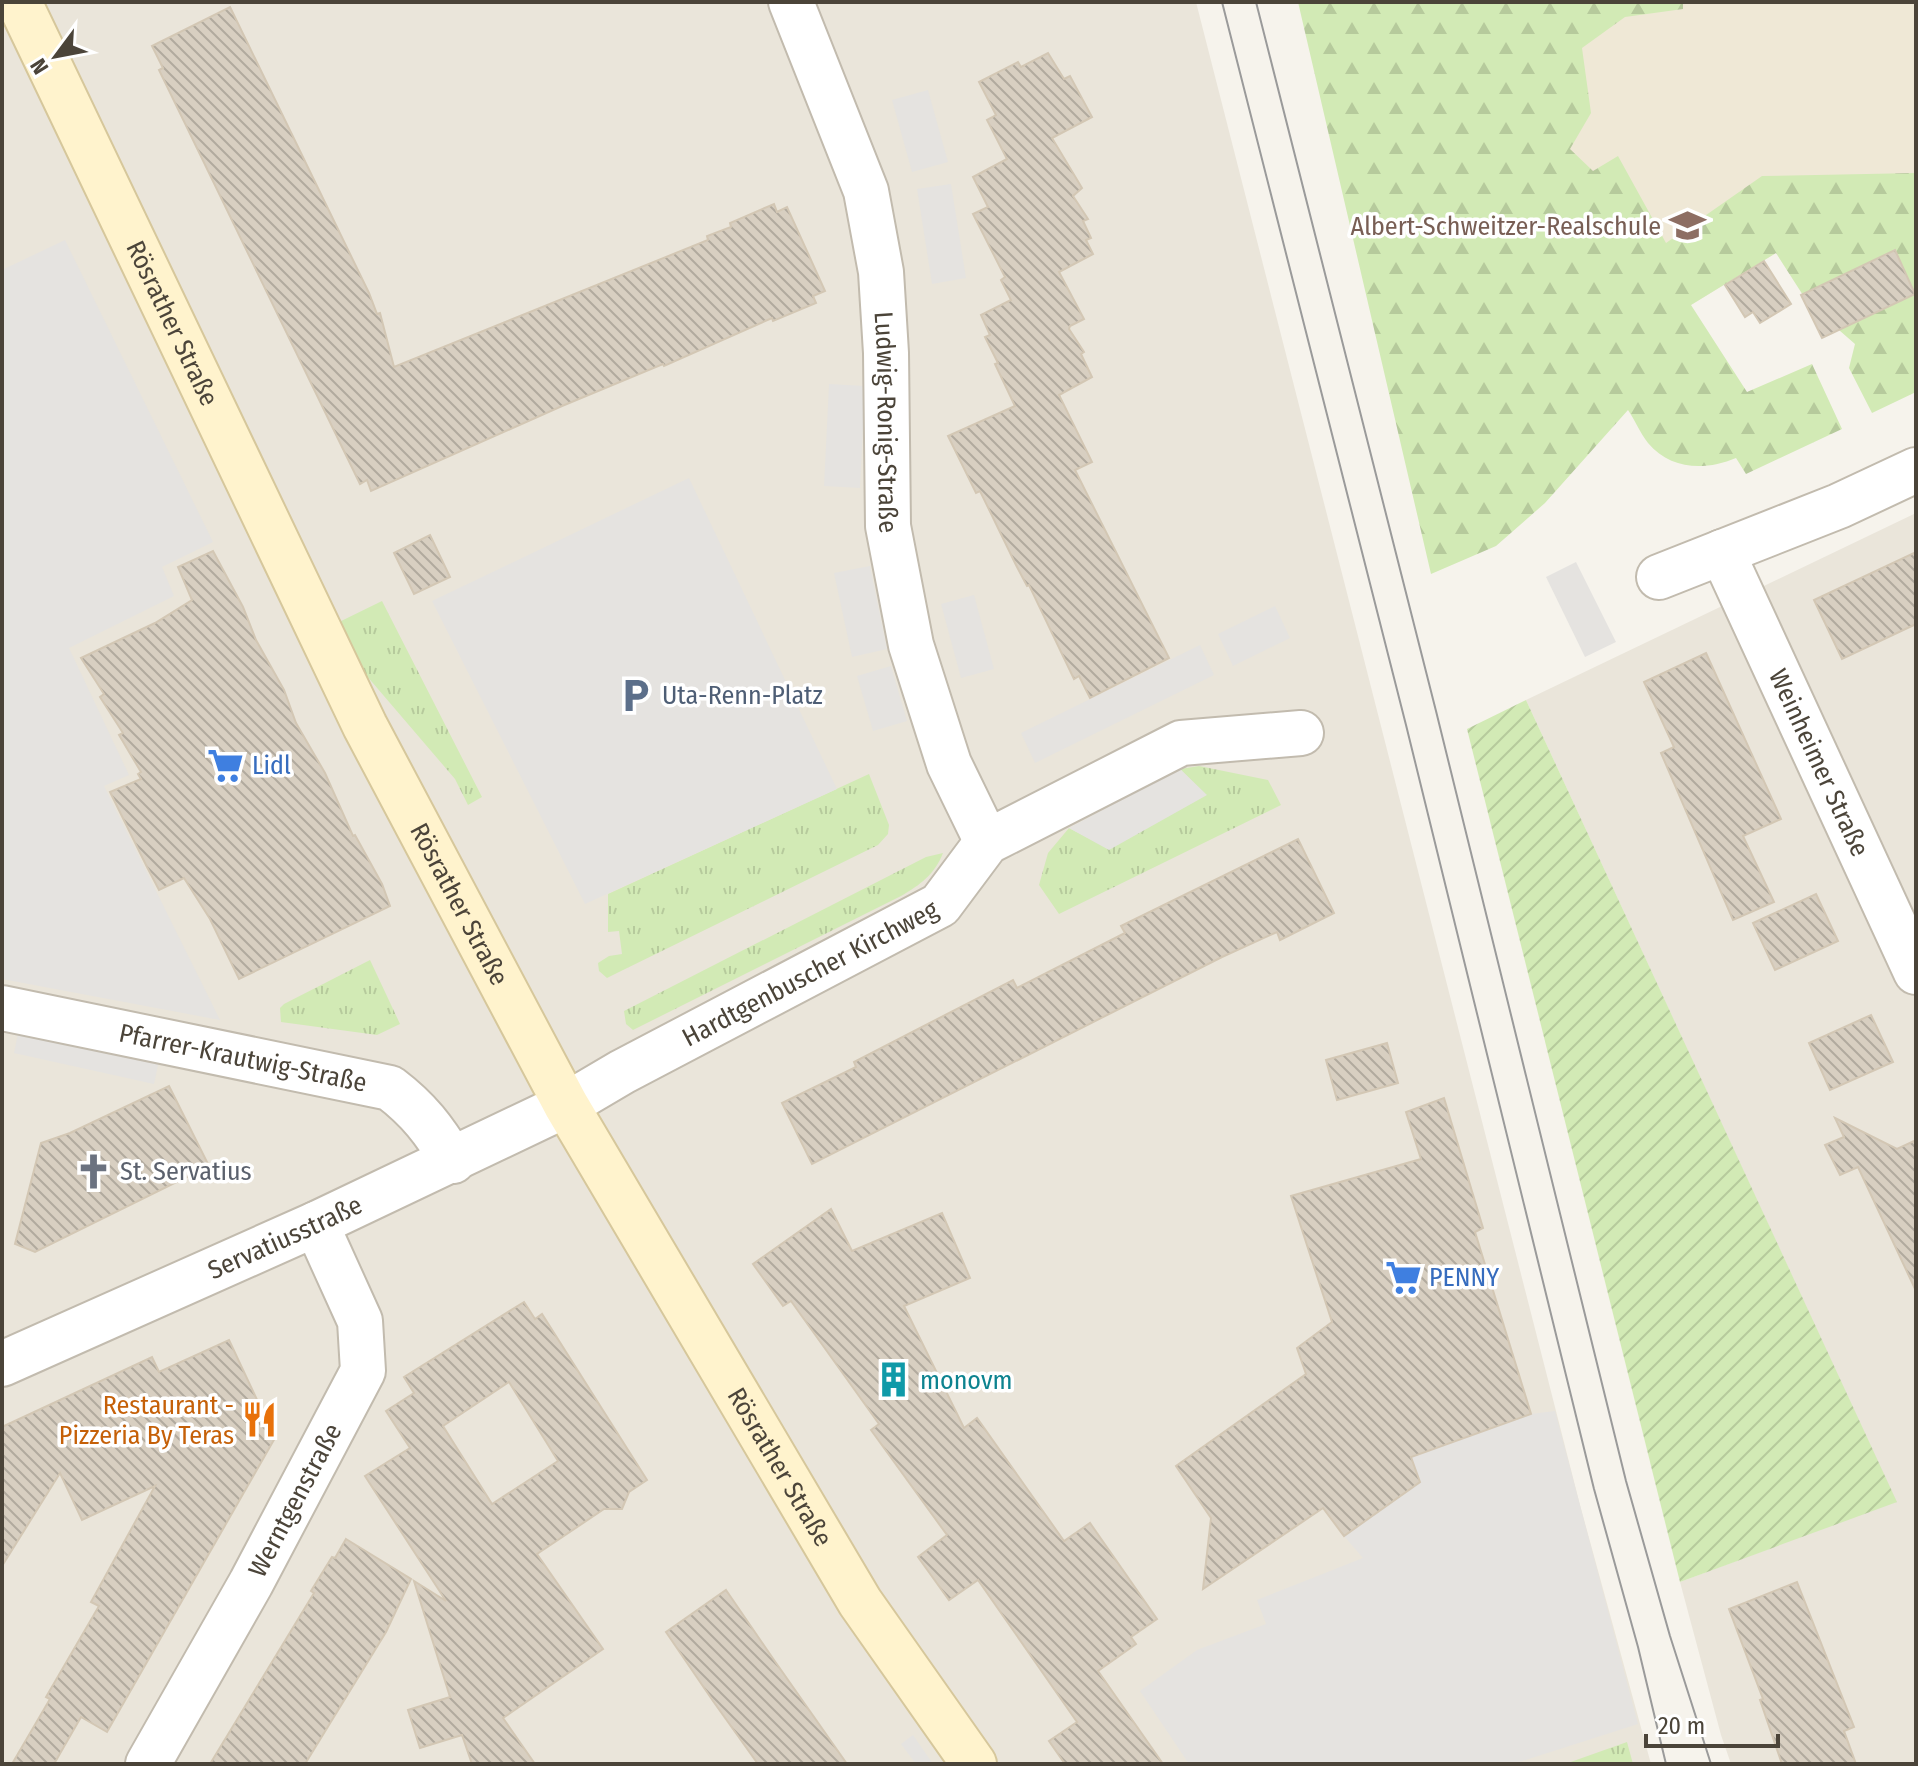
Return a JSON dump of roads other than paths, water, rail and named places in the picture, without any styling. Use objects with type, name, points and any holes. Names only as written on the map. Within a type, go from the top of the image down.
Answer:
[{"type":"main road","name":"Rösrather Straße","points":[[19,2],[365,726],[566,1105],[860,1602],[974,1764]]},
{"type":"street","name":"Ludwig-Ronig-Straße","points":[[791,2],[866,191],[881,272],[886,353],[888,526],[911,645],[949,764],[987,842]]},
{"type":"street","points":[[1659,577],[1839,506],[1916,470]]},
{"type":"street","name":"Weinheimer Straße","points":[[1722,552],[1916,972]]},
{"type":"street","name":"Hardtgenbuscher Kirchweg","points":[[566,1105],[622,1072],[940,905],[987,842],[1181,743],[1301,733]]},
{"type":"street","name":"Pfarrer-Krautwig-Straße","points":[[2,1008],[390,1088],[415,1107],[429,1123],[453,1161]]},
{"type":"street","name":"Servatiusstraße","points":[[2,1364],[316,1224],[566,1105]]},
{"type":"street","name":"Werntgenstraße","points":[[148,1764],[251,1583],[363,1371],[360,1321],[316,1224]]},
{"type":"tram line","points":[[1222,2],[1406,725],[1594,1489],[1638,1647],[1666,1764]]},
{"type":"tram line","points":[[1256,2],[1436,711],[1626,1481],[1670,1636],[1711,1764]]},
{"type":"place","name":"Albert-Schweitzer-Realschule","points":[[1687,226]]},
{"type":"place","name":"Uta-Renn-Platz","points":[[636,695]]},
{"type":"place","name":"Lidl","points":[[226,765]]},
{"type":"place","name":"St. Servatius","points":[[94,1171]]},
{"type":"place","name":"PENNY","points":[[1403,1277]]},
{"type":"place","name":"monovm","points":[[894,1380]]},
{"type":"place","name":"Restaurant - Pizzeria By Teras","points":[[260,1420]]}]
